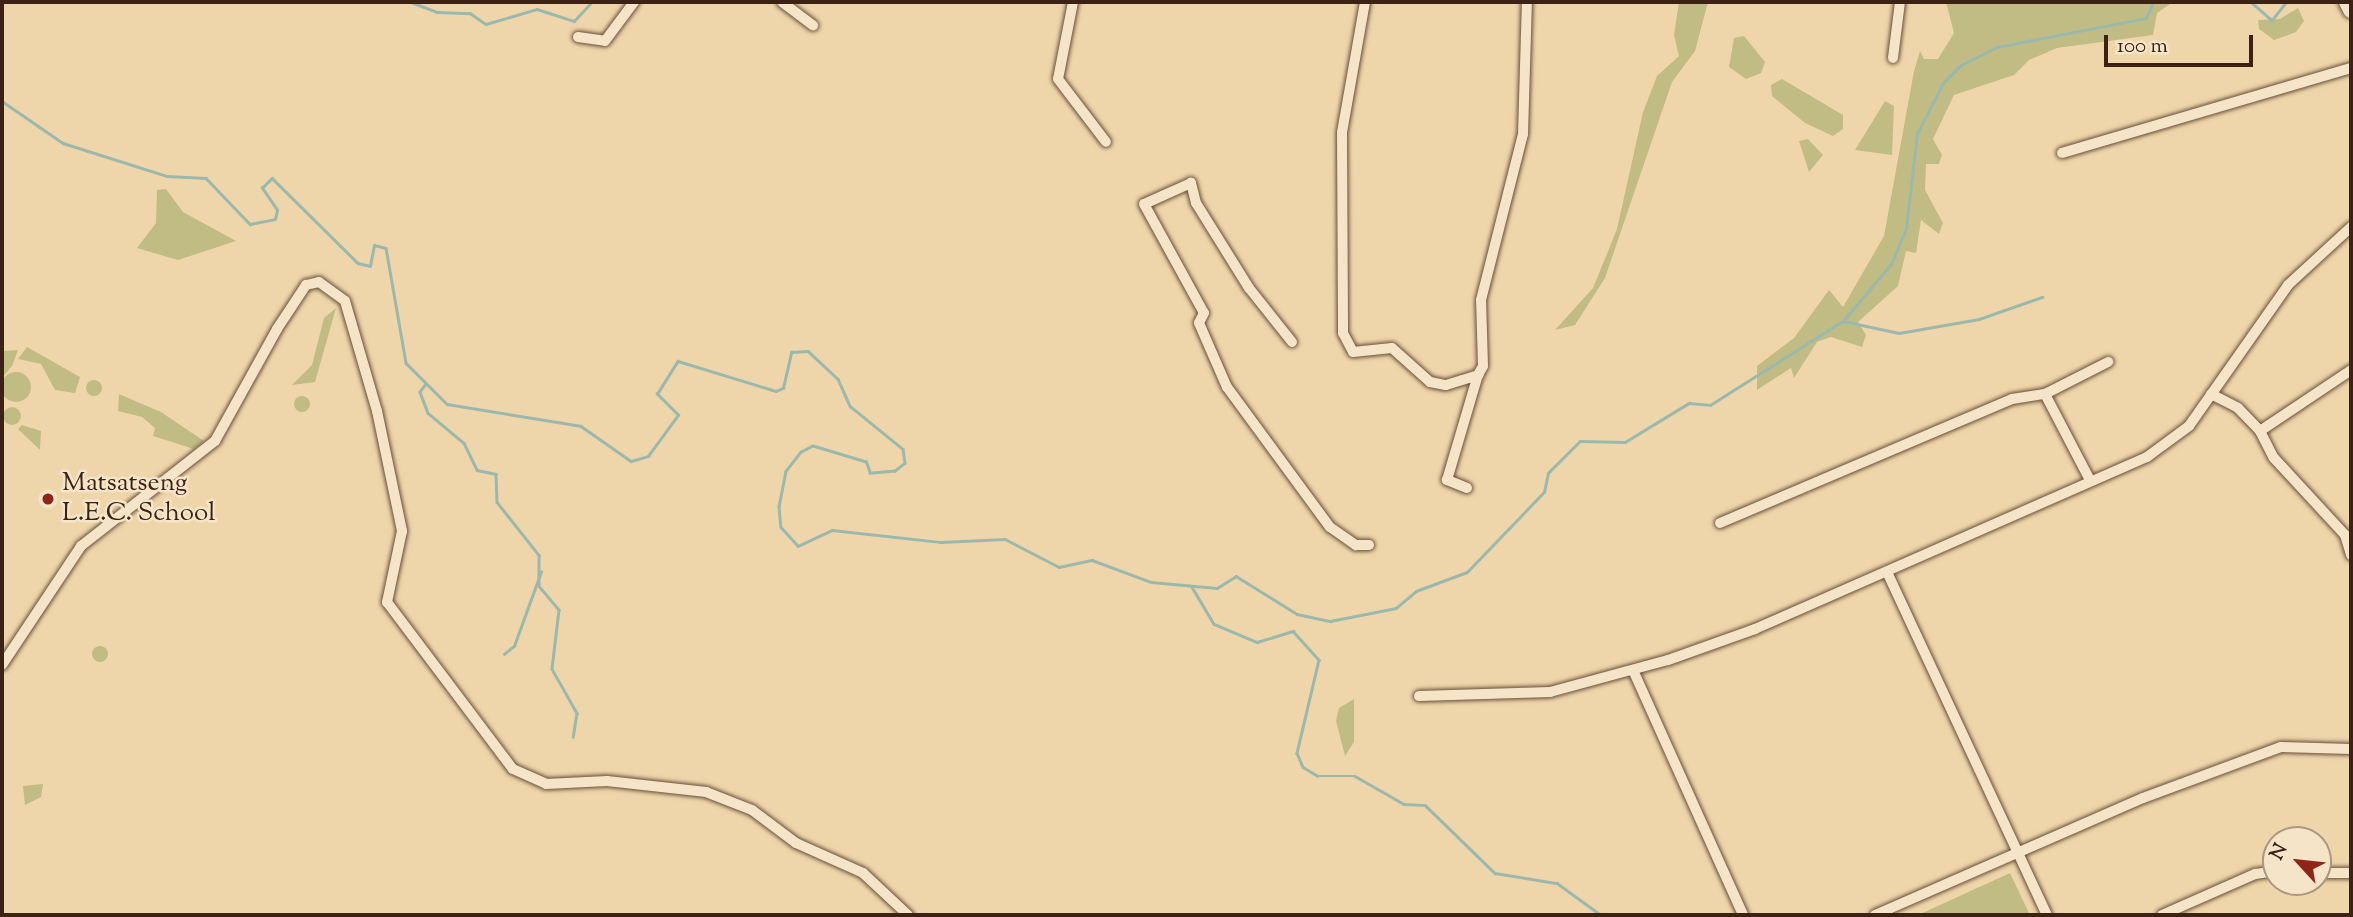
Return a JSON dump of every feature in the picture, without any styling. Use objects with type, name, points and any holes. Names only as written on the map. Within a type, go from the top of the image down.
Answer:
[{"type":"main road","points":[[2347,2],[2351,10]]},
{"type":"street","points":[[578,37],[605,41],[634,2]]},
{"type":"street","points":[[782,2],[813,25]]},
{"type":"street","points":[[1073,2],[1058,79],[1106,142]]},
{"type":"street","points":[[1365,2],[1343,111],[1343,334],[1353,352],[1402,352],[1430,382],[1461,383],[1478,375]]},
{"type":"street","points":[[1467,488],[1447,480],[1478,375],[1481,300],[1523,134],[1527,2]]},
{"type":"street","points":[[1893,58],[1900,2]]},
{"type":"street","points":[[2062,153],[2351,68]]},
{"type":"street","points":[[1292,342],[1249,288],[1196,203],[1191,183],[1144,204],[1204,313],[1199,323],[1249,419],[1330,527],[1356,545],[1369,545]]},
{"type":"street","points":[[1419,696],[1444,699],[1479,689],[1521,696],[1633,670],[1755,629],[1887,572],[2176,439],[2288,285],[2351,227]]},
{"type":"street","points":[[2,665],[81,545],[215,441],[277,328],[306,285],[319,282],[345,301],[377,411],[402,531],[387,602],[513,769],[530,782],[607,781],[706,792],[752,810],[796,843],[863,873],[908,915]]},
{"type":"street","points":[[1720,523],[2012,399],[2045,394],[2108,362]]},
{"type":"street","points":[[2260,431],[2351,370]]},
{"type":"street","points":[[2045,394],[2090,480]]},
{"type":"street","points":[[2211,394],[2238,408],[2260,431],[2274,458],[2345,535],[2351,555]]},
{"type":"street","points":[[1887,572],[2047,915]]},
{"type":"street","points":[[1633,670],[1743,915]]},
{"type":"street","points":[[1875,915],[2281,747],[2351,749]]},
{"type":"street","points":[[2162,915],[2262,873]]},
{"type":"street","points":[[2332,873],[2351,873]]},
{"type":"shaded area","points":[[1679,2],[1708,2],[1695,51],[1672,82],[1605,278],[1575,325],[1555,330],[1593,288],[1617,229],[1643,112],[1657,76],[1679,56],[1674,35]]},
{"type":"shaded area","points":[[1946,2],[2173,2],[2157,13],[2153,35],[2057,48],[2029,60],[2014,75],[1954,95],[1933,139],[1942,155],[1939,164],[1926,164],[1925,190],[1943,223],[1939,234],[1921,220],[1916,253],[1906,251],[1898,286],[1858,322],[1866,335],[1862,347],[1831,337],[1817,342],[1794,378],[1791,368],[1757,390],[1757,366],[1794,338],[1829,290],[1843,307],[1884,236],[1920,51],[1924,59],[1938,59],[1954,33]]},
{"type":"shaded area","points":[[2298,8],[2304,21],[2296,32],[2274,40],[2259,29],[2258,20],[2280,19]]},
{"type":"shaded area","points":[[1744,36],[1765,62],[1761,73],[1746,79],[1729,67],[1734,38]]},
{"type":"shaded area","points":[[1782,79],[1843,115],[1843,129],[1833,136],[1805,123],[1772,96],[1771,85]]},
{"type":"shaded area","points":[[1885,101],[1894,106],[1892,155],[1855,150]]},
{"type":"shaded area","points":[[1808,139],[1823,155],[1809,172],[1799,141]]},
{"type":"shaded area","points":[[166,189],[183,212],[236,241],[178,260],[137,248],[156,223],[157,190]]},
{"type":"shaded area","points":[[336,308],[315,382],[292,385],[312,365],[324,318]]},
{"type":"shaded area","points":[[27,347],[80,377],[75,393],[55,390],[41,364],[18,359]]},
{"type":"shaded area","points":[[18,350],[12,366],[2,378],[2,351]]},
{"type":"shaded area","points":[[16,372],[27,376],[31,387],[27,398],[16,402],[5,398],[1,387],[5,376]]},
{"type":"shaded area","points":[[94,380],[102,388],[94,396],[86,388]]},
{"type":"shaded area","points":[[119,394],[161,412],[204,441],[194,449],[153,436],[155,428],[142,417],[118,411]]},
{"type":"shaded area","points":[[299,396],[305,396],[310,404],[308,410],[299,412],[294,407],[294,401]]},
{"type":"shaded area","points":[[8,407],[16,407],[21,416],[19,423],[8,425],[3,420],[3,412]]},
{"type":"shaded area","points":[[22,425],[41,431],[40,450],[18,429]]},
{"type":"shaded area","points":[[100,646],[108,654],[100,662],[92,654]]},
{"type":"shaded area","points":[[1354,699],[1354,742],[1345,756],[1336,721],[1339,708]]},
{"type":"shaded area","points":[[43,784],[41,797],[25,805],[23,786]]},
{"type":"shaded area","points":[[2010,873],[2030,915],[1918,915]]},
{"type":"waterway","points":[[411,2],[437,12],[470,13],[486,24],[537,9],[574,21],[592,2]]},
{"type":"waterway","points":[[2,101],[63,143],[167,176],[206,178],[250,224],[275,219],[277,210],[262,188],[272,178],[358,263],[370,266],[374,245],[386,248],[406,363],[447,404],[581,426],[631,461],[648,456],[678,415],[657,394],[678,361],[776,391],[783,388],[791,352],[808,351],[838,379],[850,406],[903,449],[905,463],[895,471],[870,473],[866,462],[813,446],[801,452],[786,471],[779,506],[781,527],[798,546],[832,530],[941,542],[1005,539],[1059,567],[1092,560],[1151,582],[1217,588],[1236,576],[1297,614],[1330,621],[1396,608],[1416,591],[1467,572],[1544,492],[1548,473],[1580,441],[1625,442],[1689,403],[1710,405],[1843,321],[1891,264],[1906,228],[1917,134],[1943,83],[1961,65],[1997,47],[2146,18],[2153,2]]},
{"type":"waterway","points":[[2251,2],[2272,20],[2286,2]]},
{"type":"waterway","points":[[1843,321],[1899,333],[1979,319],[2042,297]]},
{"type":"waterway","points":[[426,384],[420,392],[428,413],[464,443],[477,470],[496,474],[497,502],[539,555],[539,586],[559,610],[552,669],[577,713],[573,737]]},
{"type":"waterway","points":[[504,654],[514,646],[541,572]]},
{"type":"waterway","points":[[1192,587],[1214,624],[1257,642],[1293,631],[1319,660],[1297,753],[1303,767],[1318,776],[1355,776],[1404,804],[1425,805],[1495,873],[1557,883],[1601,915]]},
{"type":"place","name":"Matsatseng L.E.C. School","points":[[48,499]]}]
